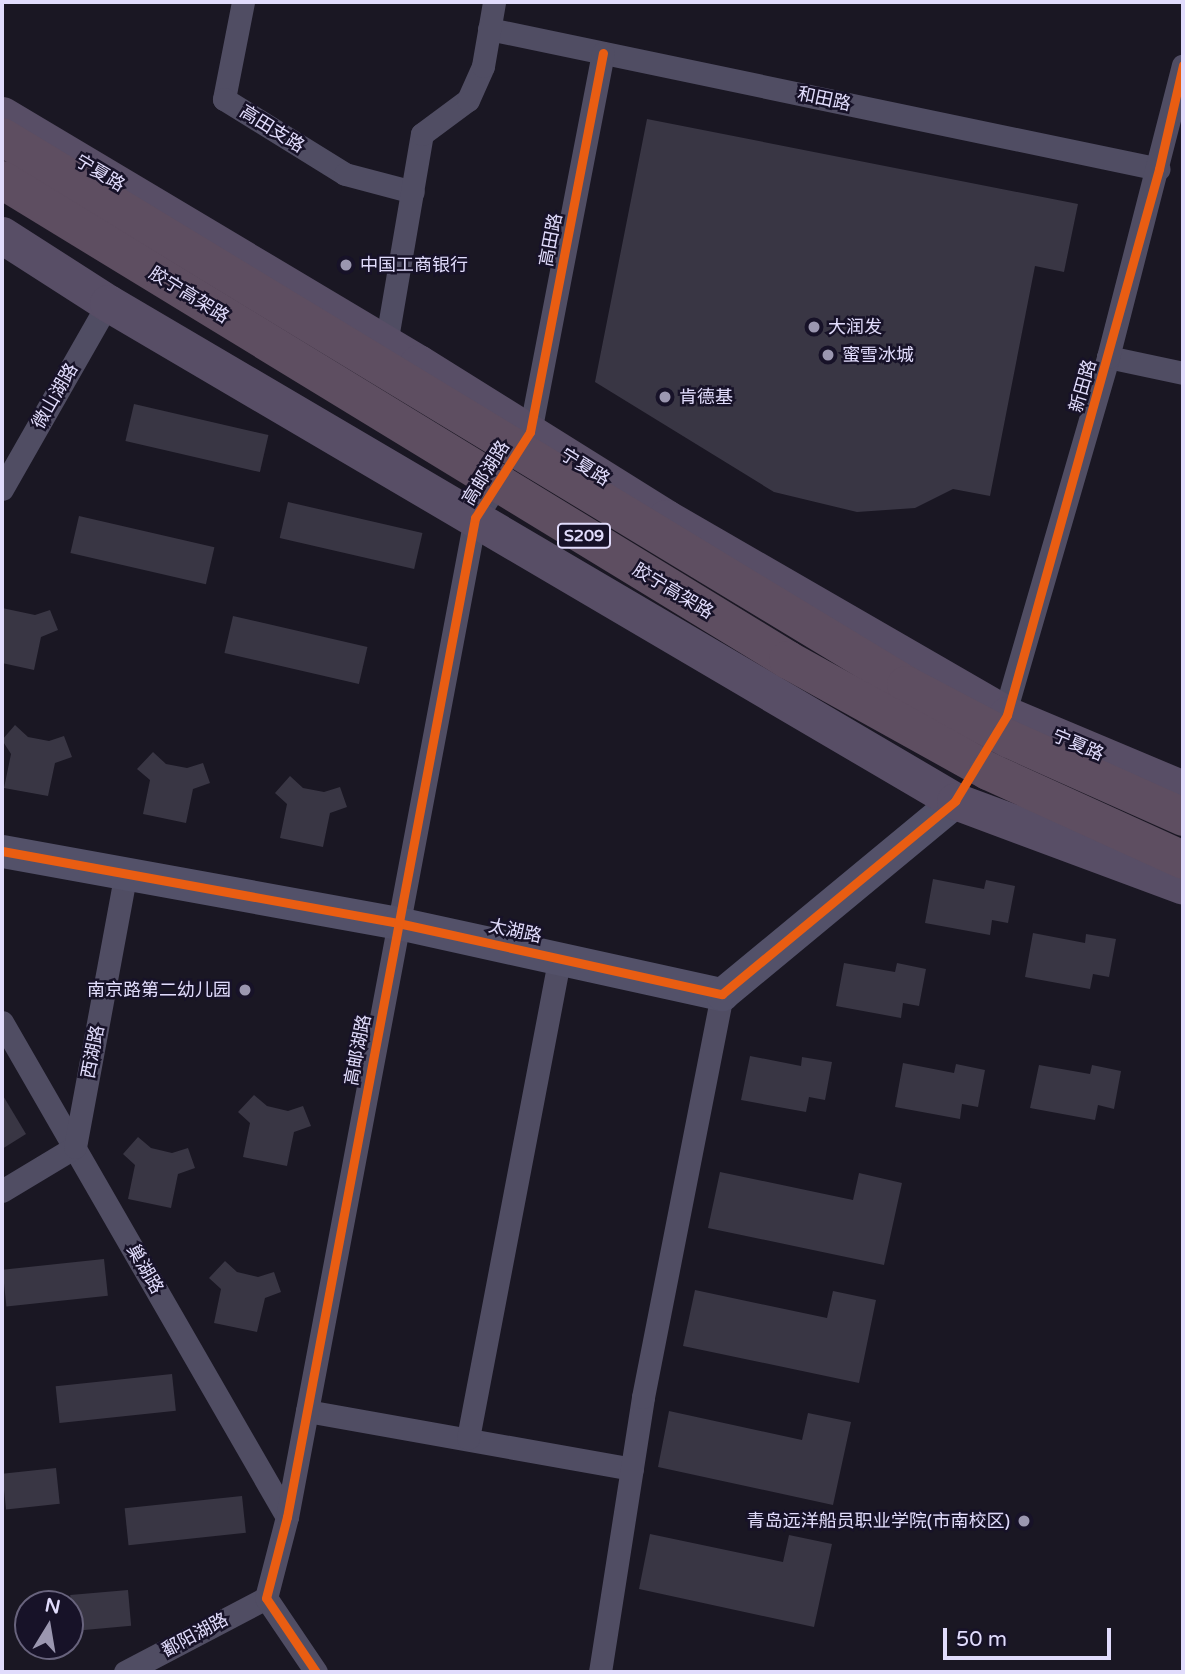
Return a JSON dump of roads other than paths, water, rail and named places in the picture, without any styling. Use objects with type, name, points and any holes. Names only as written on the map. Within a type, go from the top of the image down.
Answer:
[{"type":"highway","name":"胶宁高架路","points":[[2,137],[895,679],[1009,739],[1183,817]]},
{"type":"highway","name":"胶宁高架路","points":[[2,180],[788,660],[988,771],[1183,860]]},
{"type":"main road","name":"宁夏路","points":[[2,115],[386,344],[666,518],[1007,715],[1183,789]]},
{"type":"main road","points":[[2,235],[108,303],[956,801],[1183,886]]},
{"type":"street","name":"高田支路","points":[[243,2],[224,99],[345,174],[413,192]]},
{"type":"street","points":[[386,344],[422,134],[468,100],[483,66],[494,2]]},
{"type":"street","name":"和田路","points":[[489,29],[1159,169]]},
{"type":"street","name":"高田路","points":[[530,432],[603,52]]},
{"type":"street","name":"新田路","points":[[956,801],[1007,715],[1159,169],[1183,65]]},
{"type":"street","name":"微山湖路","points":[[2,489],[108,303]]},
{"type":"street","points":[[1108,357],[1183,373]]},
{"type":"street","name":"高邮湖路","points":[[266,1598],[287,1517],[475,518],[530,432]]},
{"type":"street","points":[[600,1672],[632,1469],[722,993],[956,801]]},
{"type":"street","name":"太湖路","points":[[2,852],[398,923],[722,993]]},
{"type":"street","name":"西湖路","points":[[75,1147],[126,873]]},
{"type":"street","points":[[468,1438],[560,957]]},
{"type":"street","name":"巢湖路","points":[[2,1022],[287,1517]]},
{"type":"street","points":[[2,1191],[75,1147]]},
{"type":"street","points":[[307,1411],[632,1469]]},
{"type":"street","points":[[266,1598],[316,1672]]},
{"type":"street","name":"鄱阳湖路","points":[[125,1672],[266,1598]]},
{"type":"place","name":"中国工商银行","points":[[346,265]]},
{"type":"place","name":"大润发","points":[[814,327]]},
{"type":"place","name":"蜜雪冰城","points":[[828,355]]},
{"type":"place","name":"肯德基","points":[[665,397]]},
{"type":"place","name":"南京路第二幼儿园","points":[[245,990]]},
{"type":"place","name":"青岛远洋船员职业学院(市南校区)","points":[[1024,1521]]}]
